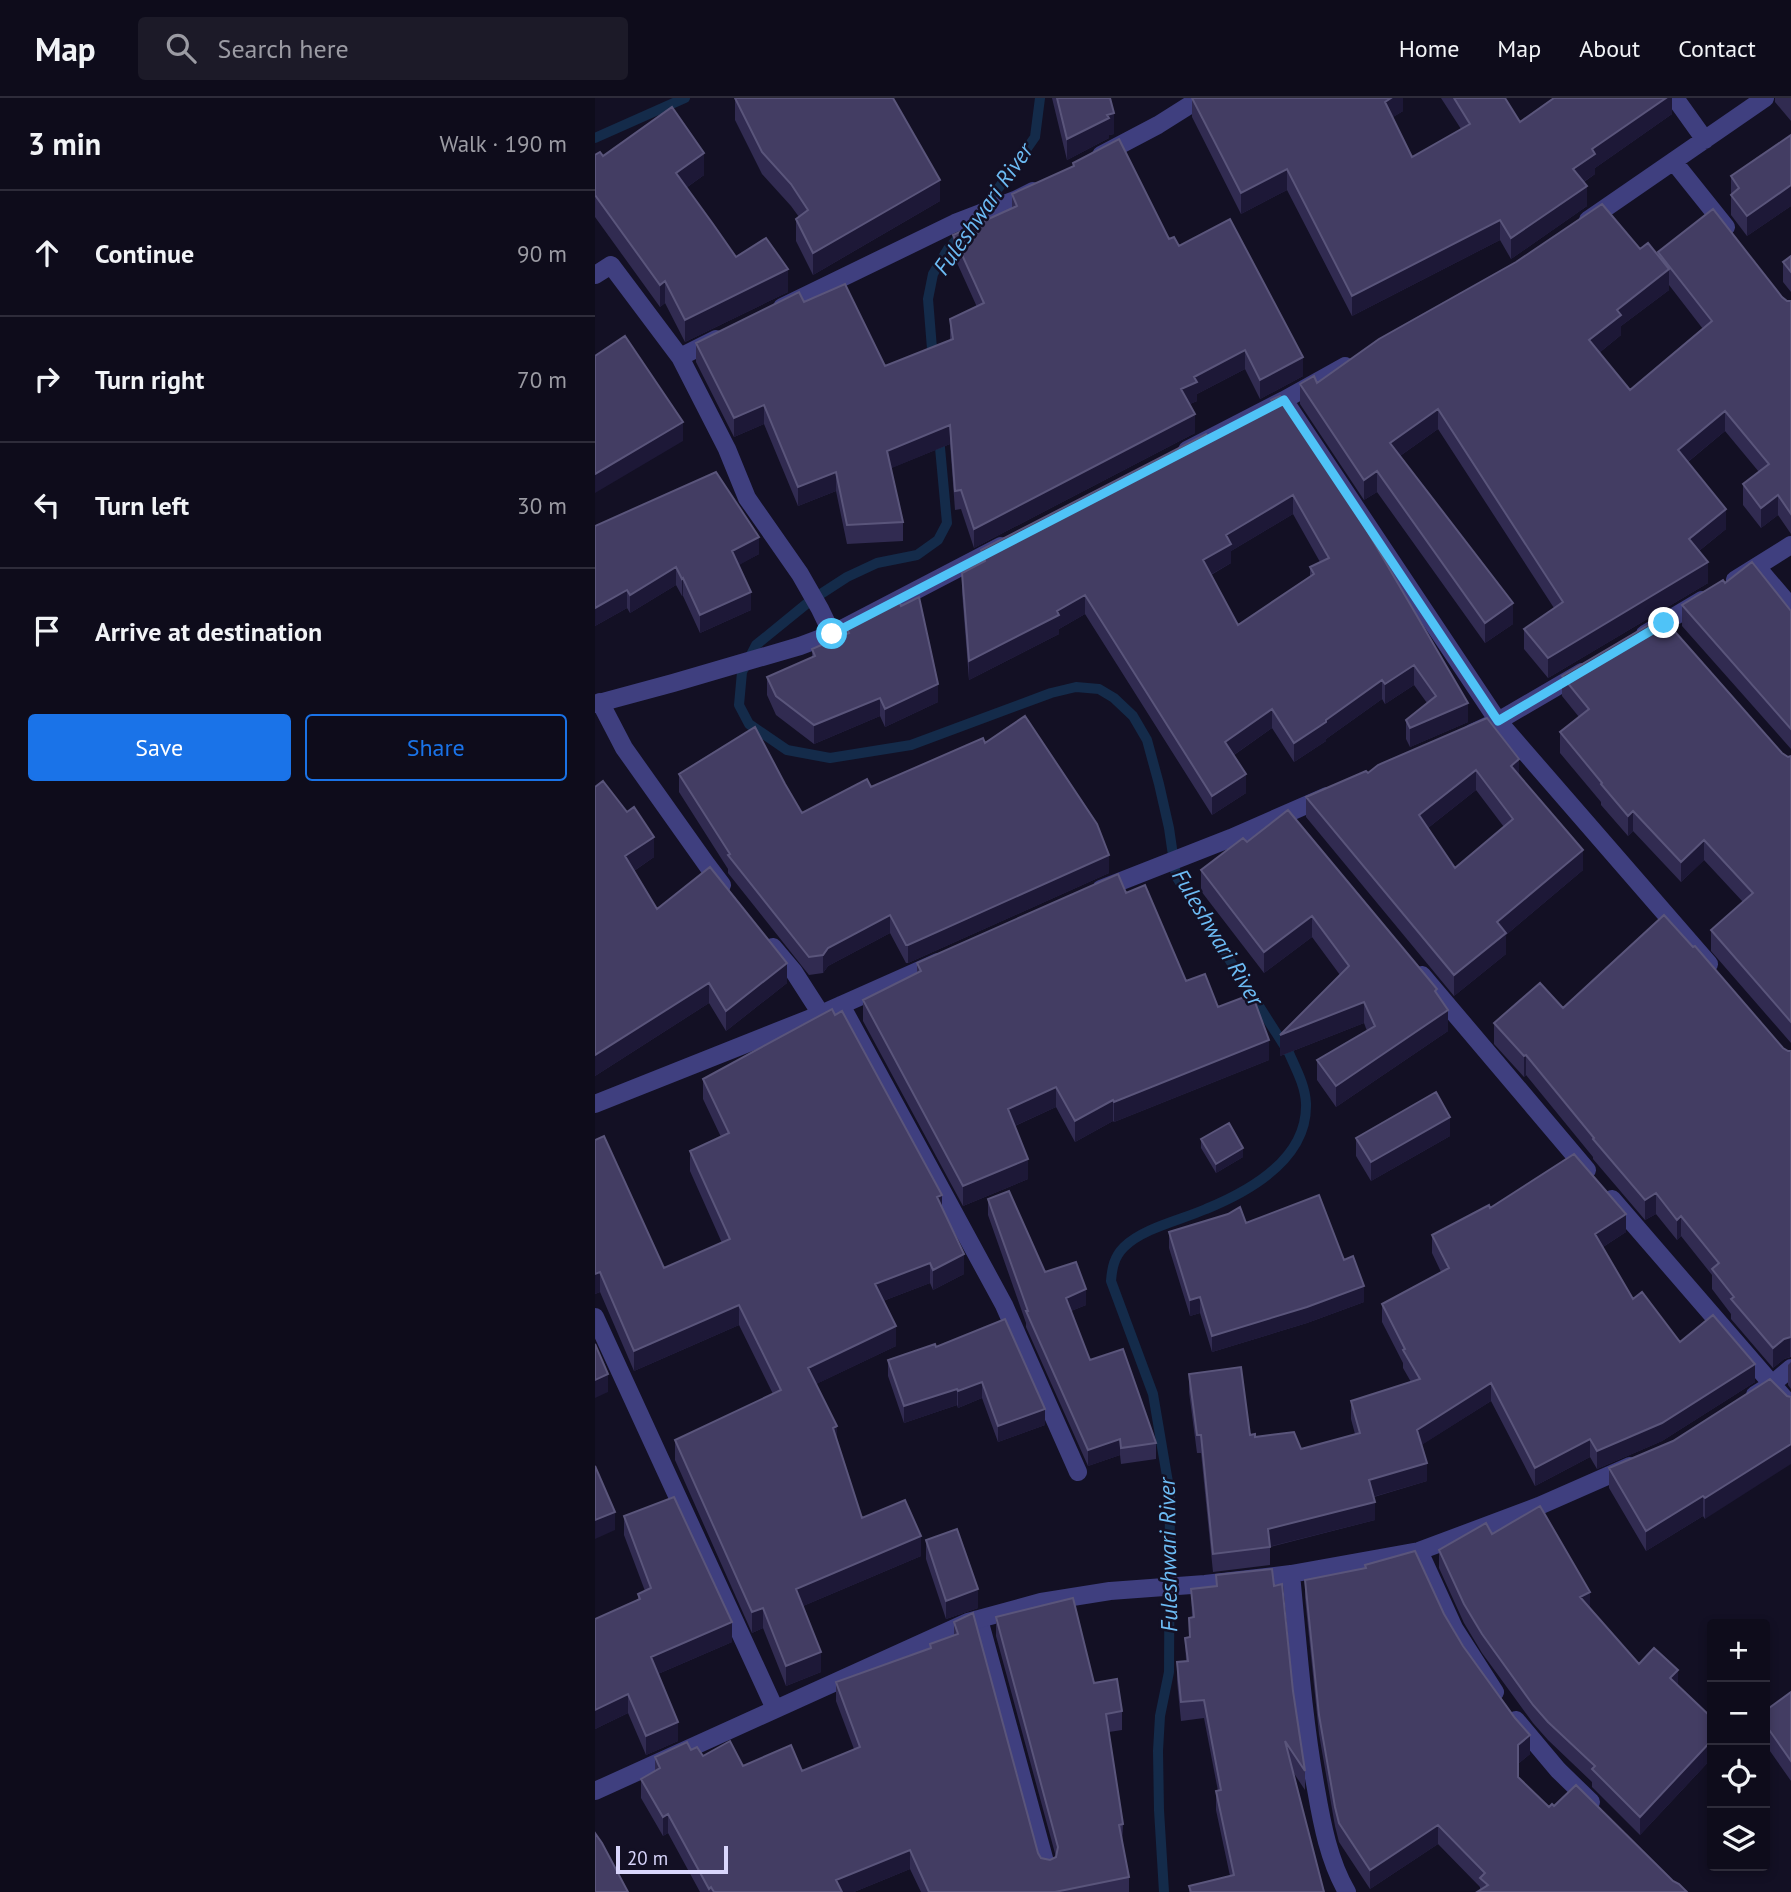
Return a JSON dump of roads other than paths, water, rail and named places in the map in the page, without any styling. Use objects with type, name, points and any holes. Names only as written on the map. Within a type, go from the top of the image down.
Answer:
[{"type":"street","points":[[1086,163],[1158,125],[1201,98]]},
{"type":"street","points":[[1675,98],[1705,140]]},
{"type":"street","points":[[1576,229],[1765,98]]},
{"type":"street","points":[[1674,162],[1733,236]]},
{"type":"street","points":[[764,316],[955,223],[1015,200],[1050,181]]},
{"type":"street","points":[[595,275],[611,265],[680,357],[727,449],[747,498],[800,574],[832,634]]},
{"type":"street","points":[[680,357],[728,333]]},
{"type":"street","points":[[1174,457],[1355,360]]},
{"type":"street","points":[[1284,400],[1498,721],[1718,975]]},
{"type":"street","points":[[733,897],[706,865],[624,748],[598,703],[800,646],[832,634],[1015,539]]},
{"type":"street","points":[[1629,644],[1669,628],[1791,544]]},
{"type":"street","points":[[1757,567],[1791,607]]},
{"type":"street","points":[[1461,737],[1498,721],[1593,665]]},
{"type":"street","points":[[1084,897],[1231,838],[1293,818],[1338,792]]},
{"type":"street","points":[[759,929],[794,972],[821,1014]]},
{"type":"street","points":[[595,1104],[821,1014],[956,954]]},
{"type":"street","points":[[1413,962],[1519,1091],[1791,1406]]},
{"type":"street","points":[[841,1004],[1004,1305],[1078,1472]]},
{"type":"street","points":[[595,1317],[775,1709]]},
{"type":"street","points":[[1736,1407],[1771,1385],[1791,1368]]},
{"type":"street","points":[[595,1791],[968,1622],[1041,1602],[1110,1591],[1291,1574],[1419,1550],[1539,1506],[1641,1462]]},
{"type":"street","points":[[1419,1550],[1454,1628],[1498,1695],[1558,1770],[1602,1812]]},
{"type":"street","points":[[1291,1574],[1307,1738],[1323,1830],[1340,1880],[1347,1892]]},
{"type":"lane","points":[[980,1619],[1048,1869]]},
{"type":"waterway","name":"Fuleshwari River","points":[[595,138],[685,98]]},
{"type":"waterway","name":"Fuleshwari River","points":[[933,361],[928,299],[933,274],[948,249],[973,221],[1035,137],[1040,98]]},
{"type":"waterway","name":"Fuleshwari River","points":[[939,437],[947,523],[938,540],[917,555],[877,563],[847,577],[810,601],[756,645],[742,672],[739,705],[749,724],[787,750],[830,758],[911,745],[1051,693],[1076,687],[1099,689],[1114,698],[1133,716],[1147,740],[1169,828],[1176,876],[1289,1053],[1305,1096],[1304,1123],[1297,1140],[1287,1156],[1273,1170],[1223,1202],[1132,1240],[1118,1255],[1112,1272],[1111,1281],[1153,1394],[1170,1494],[1169,1672],[1160,1716],[1158,1751],[1164,1892]]}]
